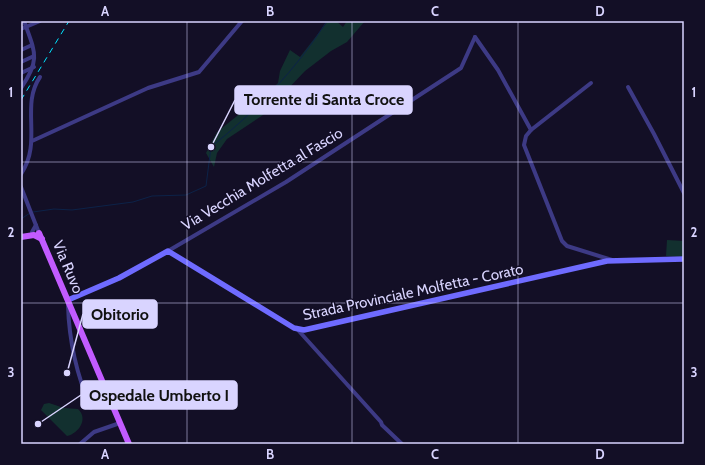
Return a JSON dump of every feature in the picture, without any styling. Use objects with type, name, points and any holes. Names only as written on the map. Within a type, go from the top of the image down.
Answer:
[{"type":"main road","points":[[23,236],[35,233]]},
{"type":"main road","name":"Via Ruvo","points":[[35,233],[42,240],[129,444]]},
{"type":"street","points":[[21,88],[34,67],[32,45],[24,21]]},
{"type":"street","points":[[21,29],[40,21]]},
{"type":"street","points":[[32,141],[148,88],[199,72],[242,21]]},
{"type":"street","name":"Via Vecchia Molfetta al Fascio","points":[[168,251],[286,182],[461,68],[475,37],[498,70],[531,130]]},
{"type":"street","points":[[21,50],[32,45]]},
{"type":"street","points":[[21,62],[34,56]]},
{"type":"street","points":[[21,72],[34,67]]},
{"type":"street","points":[[21,174],[30,159],[32,141],[32,91],[40,77]]},
{"type":"street","points":[[592,83],[531,130],[526,136],[524,145],[562,241],[567,246],[614,260]]},
{"type":"street","points":[[628,88],[654,134],[684,193]]},
{"type":"street","name":"Via Ruvo","points":[[21,187],[35,222],[35,233]]},
{"type":"street","points":[[91,408],[80,383],[69,318],[68,300],[132,271],[168,251]]},
{"type":"street","name":"Strada Provinciale Molfetta - Corato","points":[[168,251],[298,330],[310,329],[614,260],[684,259]]},
{"type":"street","points":[[298,330],[382,422],[382,425],[402,444]]},
{"type":"street","points":[[80,444],[94,432],[120,423]]},
{"type":"green space","points":[[328,21],[336,21],[343,27],[347,21],[365,21],[347,42],[331,51],[305,71],[263,115],[227,139],[217,153],[214,167],[206,153],[217,132],[247,108],[252,108],[256,105],[278,83],[280,71],[290,50],[300,57]]},
{"type":"green space","points":[[667,240],[684,241],[684,257],[666,256]]},
{"type":"green space","points":[[49,403],[64,408],[78,409],[82,417],[81,426],[71,435],[67,436],[41,410],[44,404]]},
{"type":"waterway","points":[[33,212],[54,209],[72,210],[133,202],[152,196],[186,195],[206,186],[211,147],[244,119],[289,73],[327,21]]},
{"type":"waterway","points":[[21,219],[30,213]]},
{"type":"railway","points":[[21,100],[69,21]]},
{"type":"place","name":"Torrente di Santa Croce","points":[[211,147]]},
{"type":"place","name":"Obitorio","points":[[67,373]]},
{"type":"place","name":"Ospedale Umberto I","points":[[38,424]]}]
